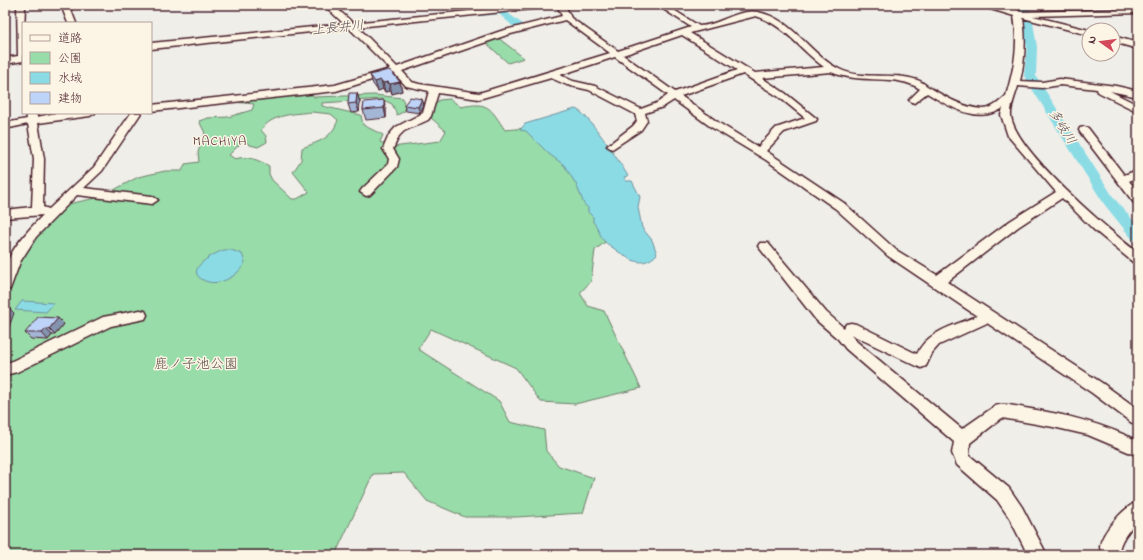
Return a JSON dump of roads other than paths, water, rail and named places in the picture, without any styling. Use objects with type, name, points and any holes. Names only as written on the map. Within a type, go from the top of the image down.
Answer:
[{"type":"street","points":[[21,5],[22,32]]},
{"type":"street","points":[[65,5],[72,22]]},
{"type":"street","points":[[328,5],[367,40],[409,84],[418,87],[478,96],[552,75],[697,28],[703,28],[755,14],[771,20],[792,33],[817,57],[833,69],[845,75],[905,80],[916,83],[956,106],[984,112],[994,110],[1010,98]]},
{"type":"street","points":[[152,46],[550,5]]},
{"type":"street","points":[[561,5],[567,17],[617,54],[716,125],[760,151],[840,206],[892,253],[937,282],[988,318],[1097,388],[1138,418]]},
{"type":"street","points":[[661,5],[697,28]]},
{"type":"street","points":[[981,5],[1081,31]]},
{"type":"street","points":[[1007,5],[1014,13],[1021,33],[1020,64],[1013,83],[1006,115],[1013,136],[1064,194],[1097,226],[1138,260]]},
{"type":"street","points":[[1014,13],[1138,11]]},
{"type":"street","points":[[1012,23],[1014,13]]},
{"type":"street","points":[[152,108],[336,88],[435,58],[504,34],[567,17]]},
{"type":"street","points":[[684,33],[782,95],[812,119],[780,130],[760,151]]},
{"type":"street","points":[[1121,41],[1138,46]]},
{"type":"street","points":[[5,61],[22,58]]},
{"type":"street","points":[[753,76],[833,69]]},
{"type":"street","points":[[552,75],[570,83],[592,88],[640,112],[660,105],[675,95],[744,70]]},
{"type":"street","points":[[1013,83],[1042,85],[1060,82],[1096,88],[1116,89],[1138,94]]},
{"type":"street","points":[[1096,88],[1138,109]]},
{"type":"street","points":[[366,192],[393,165],[394,159],[388,149],[394,135],[400,129],[424,118],[428,114],[434,89]]},
{"type":"street","points":[[914,100],[926,89]]},
{"type":"street","points":[[612,146],[640,124],[642,121],[640,112]]},
{"type":"street","points":[[5,126],[32,117],[79,114]]},
{"type":"street","points":[[5,286],[10,262],[51,213],[77,191],[106,160],[135,114]]},
{"type":"street","points":[[32,117],[39,159],[37,206],[39,210]]},
{"type":"street","points":[[1084,130],[1138,200]]},
{"type":"street","points":[[1122,180],[1138,173]]},
{"type":"street","points":[[77,191],[152,200]]},
{"type":"street","points":[[937,282],[1021,219],[1064,194]]},
{"type":"street","points":[[5,214],[39,210],[51,213]]},
{"type":"street","points":[[764,246],[821,316],[843,335],[851,345],[962,438]]},
{"type":"street","points":[[5,369],[12,368],[108,321],[140,315]]},
{"type":"street","points":[[851,328],[921,362],[926,350],[934,341],[988,318]]},
{"type":"street","points":[[1038,555],[1016,513],[1003,494],[963,460],[960,453],[962,438],[1000,411],[1093,429],[1138,449]]},
{"type":"street","points":[[1110,555],[1109,545],[1126,520],[1138,510]]},
{"type":"water","points":[[575,109],[587,118],[603,138],[628,176],[624,177],[626,181],[632,181],[640,197],[638,207],[642,228],[652,240],[657,254],[652,259],[642,262],[631,260],[604,241],[593,222],[593,217],[588,212],[588,208],[584,204],[576,184],[564,165],[549,154],[526,131],[520,130],[525,124]]},
{"type":"water","points":[[224,250],[231,250],[242,254],[245,262],[238,272],[221,282],[215,283],[203,280],[198,276],[198,266],[214,254]]},
{"type":"water","points":[[22,301],[54,303],[46,312],[15,310]]},
{"type":"waterway","name":"多岐川","points":[[1025,5],[1032,47],[1030,76],[1109,201],[1138,236]]},
{"type":"waterway","name":"上長井川","points":[[481,13],[501,11],[520,27]]},
{"type":"district","name":"MACHIYA","points":[[220,141]]},
{"type":"park label","name":"鹿ノ子池公園","points":[[196,364]]}]
